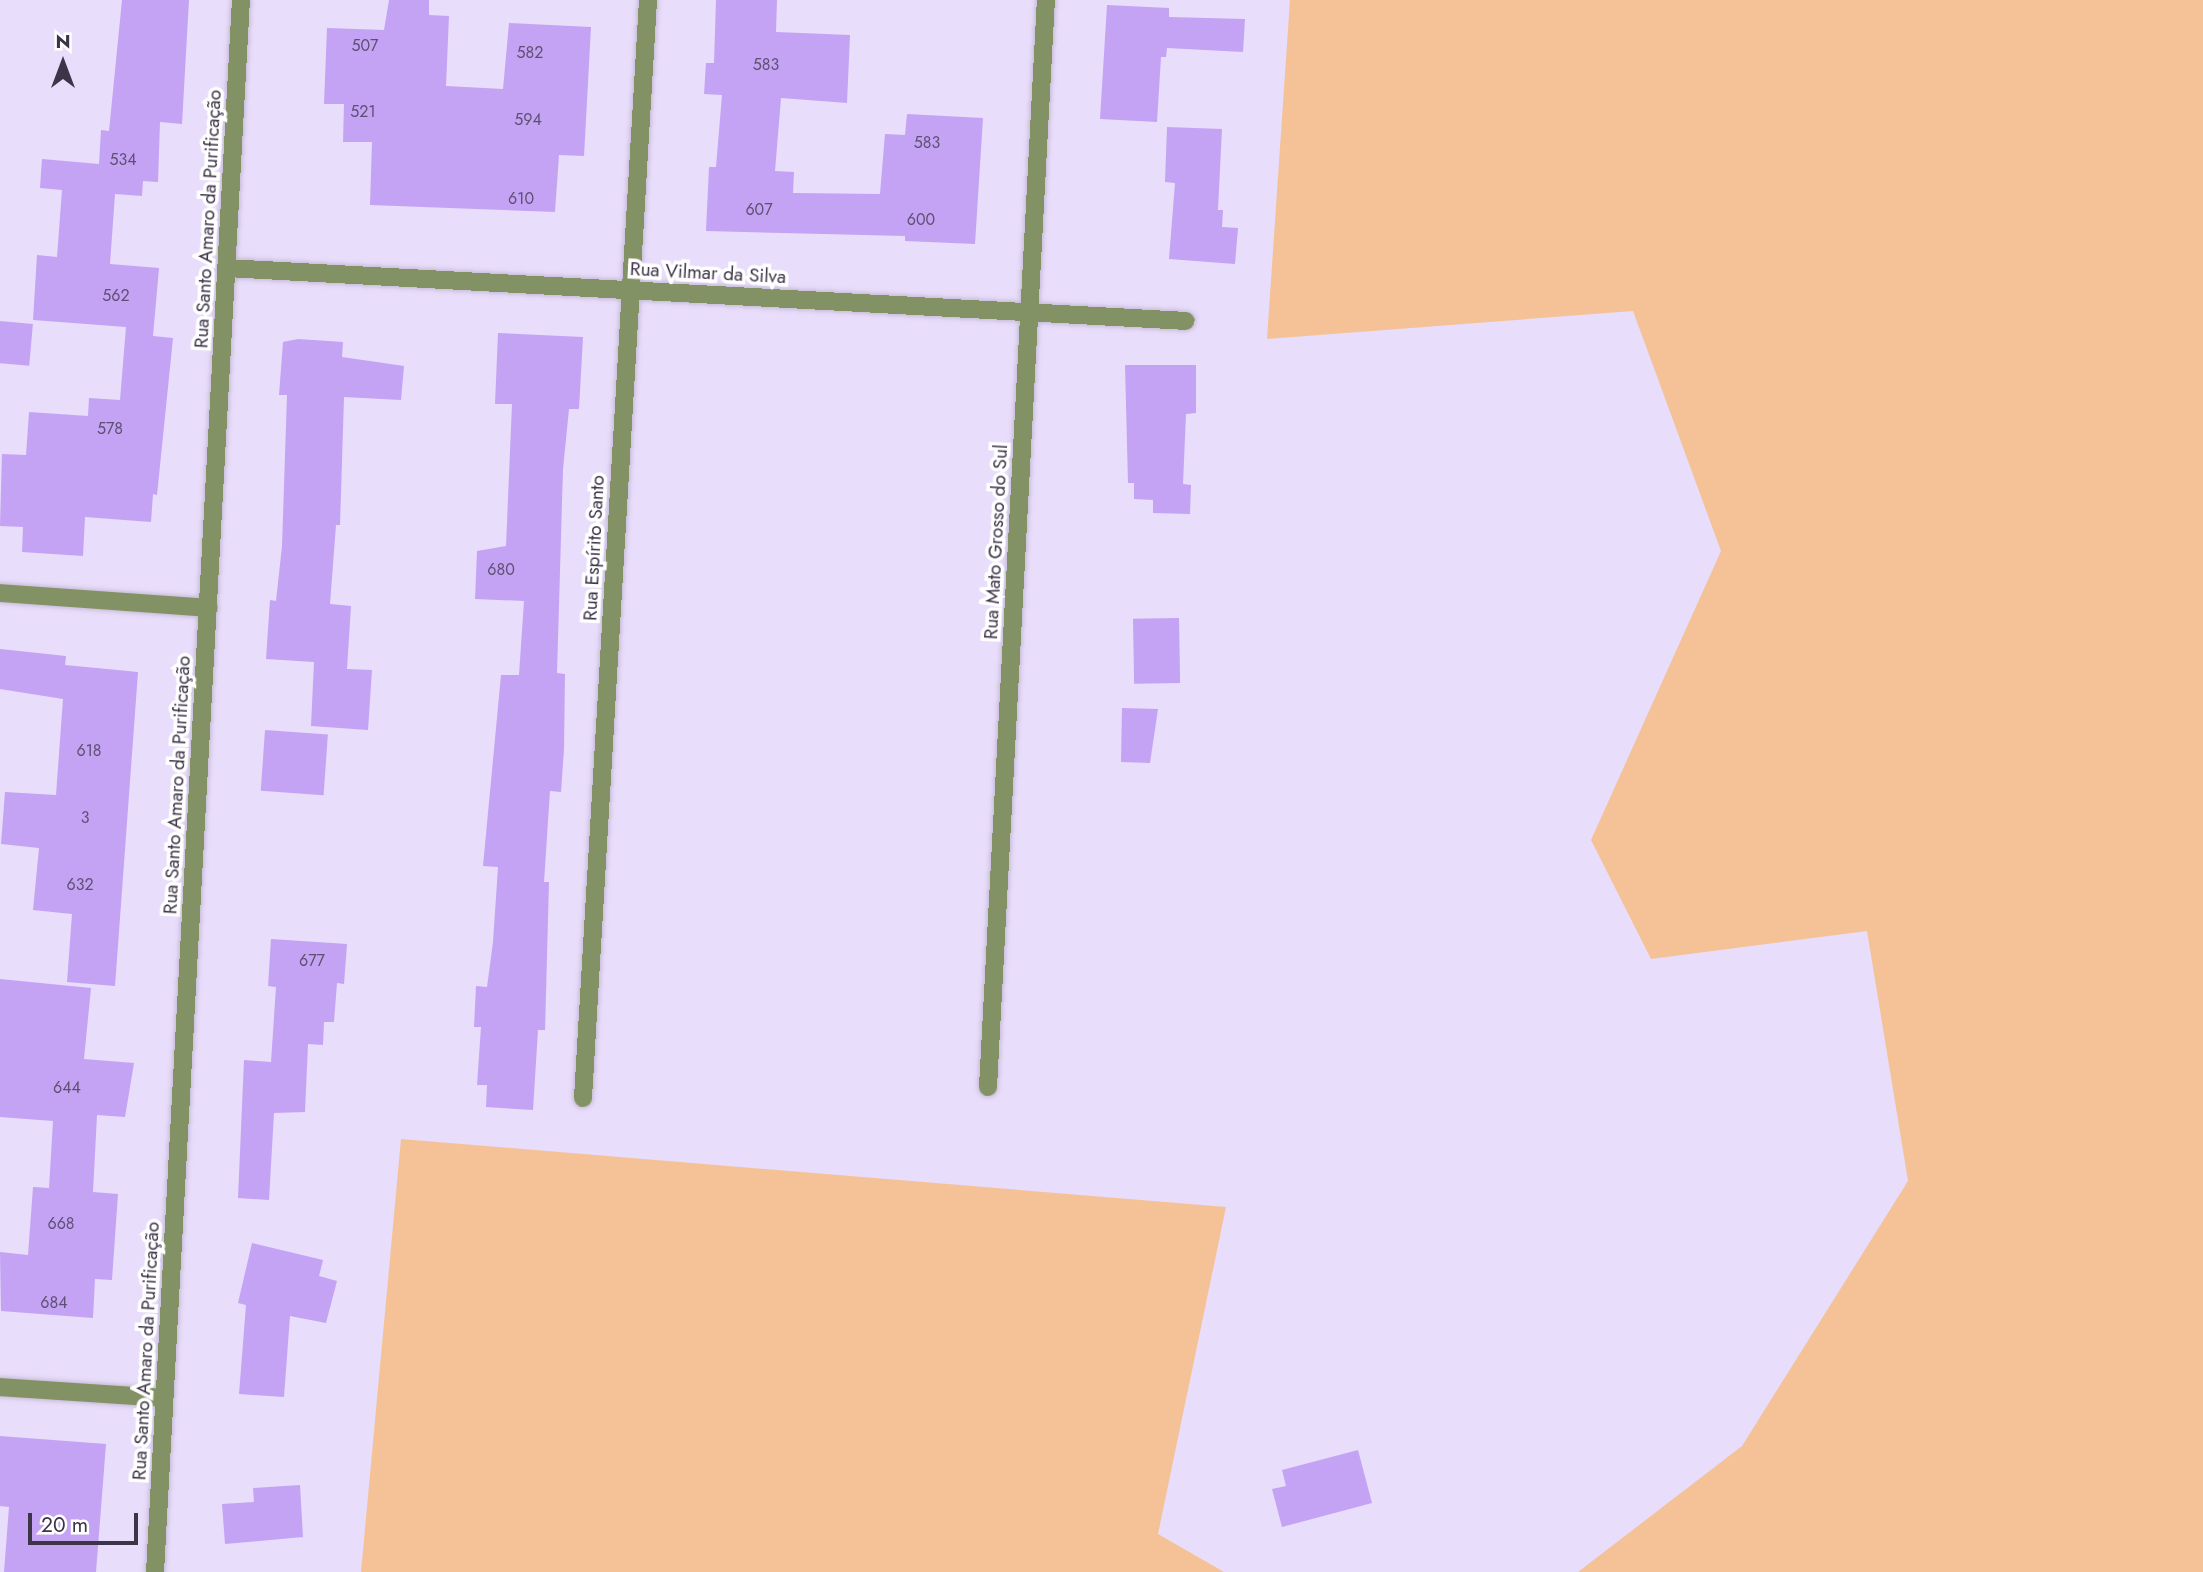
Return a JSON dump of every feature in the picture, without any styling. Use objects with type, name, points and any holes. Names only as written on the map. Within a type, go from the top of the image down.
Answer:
[{"type":"street","name":"Rua Santo Amaro da Purificação","points":[[155,1572],[241,0]]},
{"type":"street","name":"Rua Espírito Santo","points":[[583,1098],[648,0]]},
{"type":"street","name":"Rua Mato Grosso do Sul","points":[[988,1087],[1046,0]]},
{"type":"street","name":"Rua Vilmar da Silva","points":[[227,268],[1186,321]]},
{"type":"street","points":[[0,593],[208,608]]},
{"type":"street","points":[[0,1387],[164,1398]]},
{"type":"shaded area","points":[[1290,0],[2203,0],[2203,1572],[1578,1572],[1742,1446],[1908,1181],[1867,931],[1651,959],[1591,840],[1721,551],[1633,311],[1267,339]]},
{"type":"shaded area","points":[[401,1139],[1226,1207],[1158,1534],[1224,1572],[361,1572]]},
{"type":"building","points":[[122,0],[189,0],[182,124],[160,122],[158,182],[143,181],[142,196],[115,194],[110,264],[159,268],[153,336],[173,338],[157,495],[153,494],[151,522],[85,517],[83,556],[22,552],[23,527],[0,526],[2,454],[26,455],[29,412],[88,416],[89,398],[120,400],[126,327],[33,320],[37,255],[57,257],[62,190],[40,188],[42,159],[99,164],[101,130],[109,131]]},
{"type":"building","points":[[389,0],[429,0],[429,15],[449,16],[446,86],[503,89],[509,23],[591,27],[584,156],[559,155],[555,212],[370,205],[372,142],[343,142],[344,104],[324,104],[327,28],[384,30]]},
{"type":"building","points":[[716,0],[777,0],[776,32],[850,35],[847,103],[781,98],[775,171],[794,172],[793,193],[880,194],[885,134],[905,135],[907,114],[983,118],[975,244],[905,241],[905,236],[706,231],[709,167],[716,167],[722,95],[704,94],[706,63],[714,63]]},
{"type":"building","points":[[1107,5],[1169,8],[1169,17],[1245,19],[1243,52],[1167,48],[1166,57],[1161,57],[1157,122],[1100,119]]},
{"type":"building","points":[[1167,127],[1222,129],[1218,210],[1223,210],[1222,227],[1238,228],[1235,264],[1169,259],[1175,183],[1165,182]]},
{"type":"building","points":[[0,321],[33,324],[29,366],[0,363]]},
{"type":"building","points":[[498,333],[583,337],[579,409],[569,409],[563,469],[557,673],[565,674],[564,749],[561,792],[550,791],[544,882],[549,882],[545,1030],[538,1030],[533,1110],[486,1107],[487,1085],[477,1085],[481,1027],[474,1027],[476,986],[487,987],[493,942],[498,867],[483,866],[501,675],[519,675],[524,601],[475,599],[477,551],[506,546],[512,404],[495,404]]},
{"type":"building","points":[[298,339],[343,342],[342,357],[404,366],[401,400],[344,397],[340,525],[336,525],[330,604],[351,606],[347,669],[372,670],[368,730],[311,726],[314,662],[266,659],[270,600],[276,601],[282,546],[287,395],[279,395],[283,342]]},
{"type":"building","points":[[1125,365],[1196,365],[1196,413],[1186,414],[1183,484],[1191,485],[1190,514],[1153,513],[1153,500],[1134,499],[1134,483],[1128,483]]},
{"type":"building","points":[[1179,618],[1180,683],[1134,684],[1133,619]]},
{"type":"building","points":[[0,649],[66,656],[65,665],[138,672],[115,986],[67,982],[72,914],[33,910],[39,848],[1,844],[5,792],[56,795],[63,699],[0,689]]},
{"type":"building","points":[[1122,708],[1158,709],[1150,763],[1121,762]]},
{"type":"building","points":[[265,730],[328,734],[324,795],[261,791]]},
{"type":"building","points":[[271,939],[347,944],[344,984],[337,983],[334,1022],[324,1022],[323,1045],[308,1044],[305,1112],[274,1113],[269,1200],[238,1198],[244,1060],[271,1062],[276,987],[268,986]]},
{"type":"building","points":[[0,979],[91,988],[84,1059],[134,1063],[125,1117],[97,1115],[93,1192],[118,1194],[112,1280],[95,1279],[93,1318],[1,1311],[0,1252],[28,1255],[33,1187],[49,1188],[53,1121],[0,1117]]},
{"type":"building","points":[[252,1243],[323,1260],[319,1276],[337,1281],[326,1323],[290,1316],[284,1397],[239,1394],[246,1305],[238,1303]]},
{"type":"building","points":[[0,1436],[106,1444],[96,1572],[4,1572],[9,1507],[0,1506]]},
{"type":"building","points":[[1358,1450],[1372,1503],[1282,1527],[1272,1489],[1286,1486],[1282,1470]]},
{"type":"building","points":[[300,1485],[303,1537],[225,1544],[222,1504],[254,1502],[253,1488]]}]
